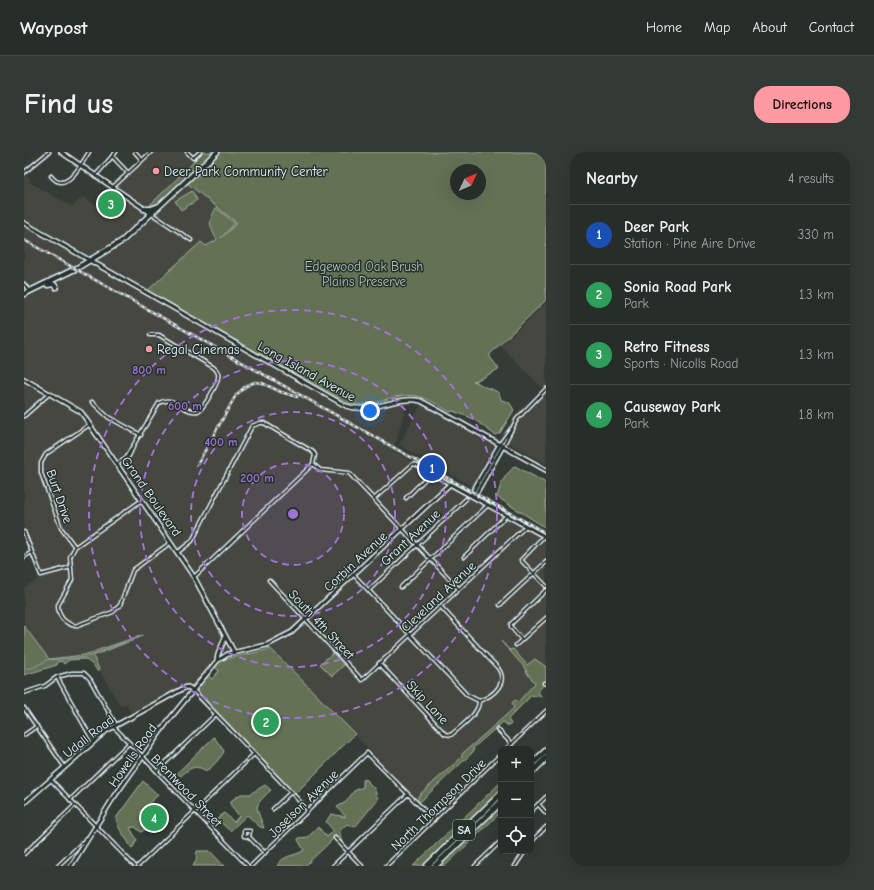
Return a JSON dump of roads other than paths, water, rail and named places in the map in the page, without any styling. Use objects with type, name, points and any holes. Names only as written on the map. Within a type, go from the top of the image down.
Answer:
[{"type":"highway","points":[[534,762],[546,751]]},
{"type":"highway","points":[[534,770],[546,758]]},
{"type":"highway","name":"SA","points":[[427,866],[498,797]]},
{"type":"highway","name":"SA","points":[[435,866],[498,805]]},
{"type":"main road","points":[[24,294],[46,284],[118,244],[163,204],[217,152]]},
{"type":"main road","points":[[144,209],[153,209],[163,204]]},
{"type":"main road","points":[[46,284],[55,284],[56,287]]},
{"type":"street","points":[[25,172],[49,152]]},
{"type":"street","points":[[61,152],[112,188],[191,240]]},
{"type":"street","points":[[51,176],[56,181],[60,182],[72,177],[81,166],[89,152]]},
{"type":"street","points":[[95,176],[116,152]]},
{"type":"street","points":[[135,152],[142,160]]},
{"type":"street","points":[[112,188],[151,152]]},
{"type":"street","points":[[187,152],[193,158],[200,152]]},
{"type":"street","points":[[112,156],[128,173]]},
{"type":"street","name":"Long Island Avenue","points":[[24,223],[346,406],[364,410],[406,399],[421,401],[546,470]]},
{"type":"street","points":[[24,284],[29,292]]},
{"type":"street","points":[[117,464],[129,456],[156,406],[162,401],[173,401],[193,412],[201,409],[218,380],[218,376],[213,367],[159,335],[150,335]]},
{"type":"street","name":"Grand Boulevard","points":[[24,379],[81,412],[194,577],[234,652]]},
{"type":"street","points":[[472,496],[511,429],[524,410],[546,389]]},
{"type":"street","points":[[24,416],[50,393]]},
{"type":"street","points":[[92,402],[108,417],[141,435]]},
{"type":"street","points":[[178,552],[192,541],[252,426],[260,422],[264,423],[315,455],[313,464],[194,577]]},
{"type":"street","name":"Burt Drive","points":[[75,547],[61,528],[41,474],[41,463],[46,454],[90,424]]},
{"type":"street","points":[[313,464],[320,470],[349,473],[459,589]]},
{"type":"street","points":[[374,499],[414,464],[545,536],[521,560],[546,586]]},
{"type":"street","points":[[406,498],[431,473]]},
{"type":"street","name":"Corbin Avenue","points":[[217,661],[234,652],[267,645],[292,632],[403,530],[450,484]]},
{"type":"street","name":"Grant Avenue","points":[[369,590],[466,499]]},
{"type":"street","points":[[142,500],[75,547],[70,557],[72,580],[69,588],[62,596],[58,605],[59,612],[63,620],[70,624],[80,625],[110,614],[120,605],[132,570],[171,542]]},
{"type":"street","points":[[401,587],[488,505]]},
{"type":"street","points":[[464,557],[507,515]]},
{"type":"street","name":"Cleveland Avenue","points":[[362,680],[526,526]]},
{"type":"street","points":[[24,532],[42,576],[71,567]]},
{"type":"street","points":[[24,557],[32,552]]},
{"type":"street","points":[[500,605],[546,562]]},
{"type":"street","points":[[354,575],[470,698],[479,701],[488,697],[499,687],[502,681],[502,674],[440,606]]},
{"type":"street","name":"South 4th Street","points":[[269,580],[362,680]]},
{"type":"street","points":[[522,640],[510,626],[546,590]]},
{"type":"street","points":[[516,646],[546,618]]},
{"type":"street","points":[[217,661],[218,654],[224,644],[226,636]]},
{"type":"street","name":"Howells Road","points":[[71,866],[87,838],[143,757],[192,690],[217,661]]},
{"type":"street","name":"Skip Lane","points":[[379,664],[445,734],[451,735],[475,713],[479,707],[479,701]]},
{"type":"street","name":"Brentwood Street","points":[[24,693],[45,686],[57,677],[78,672],[86,675],[115,726],[129,743],[249,866]]},
{"type":"street","points":[[57,677],[93,741]]},
{"type":"street","name":"Udall Road","points":[[24,803],[93,741],[115,726],[184,688],[188,687],[192,690]]},
{"type":"street","points":[[192,690],[308,810]]},
{"type":"street","points":[[24,708],[64,766]]},
{"type":"street","points":[[510,746],[546,710]]},
{"type":"street","points":[[157,771],[216,714]]},
{"type":"street","points":[[24,735],[37,726]]},
{"type":"street","points":[[497,729],[512,744]]},
{"type":"street","points":[[70,800],[129,743]]},
{"type":"street","name":"Joselson Avenue","points":[[249,866],[265,853],[368,753],[408,794]]},
{"type":"street","points":[[138,866],[254,754]]},
{"type":"street","name":"North Thompson Drive","points":[[386,866],[498,757]]},
{"type":"street","points":[[50,779],[135,866]]},
{"type":"street","points":[[273,809],[291,792]]},
{"type":"street","points":[[333,866],[408,794],[434,820]]},
{"type":"street","points":[[534,808],[546,797]]},
{"type":"street","points":[[538,804],[546,813]]},
{"type":"street","points":[[24,854],[75,805]]},
{"type":"street","points":[[534,839],[546,827]]},
{"type":"street","points":[[250,837],[265,853]]},
{"type":"street","points":[[58,866],[87,838]]},
{"type":"street","points":[[335,838],[362,866]]},
{"type":"street","points":[[475,866],[498,844]]},
{"type":"street","points":[[515,866],[523,854]]},
{"type":"waterway","points":[[24,668],[32,668],[47,660],[87,657],[125,642]]},
{"type":"railway","points":[[24,240],[546,533]]},
{"type":"railway","points":[[197,465],[236,395],[246,386],[255,382],[262,383],[281,392],[297,397]]},
{"type":"place","name":"Deer Park Community Center","points":[[156,171]]},
{"type":"place","name":"Retro Fitness","points":[[111,204]]},
{"type":"place","name":"Regal Cinemas","points":[[149,349]]},
{"type":"place","name":"Deer Park","points":[[432,468]]},
{"type":"place","name":"Sonia Road Park","points":[[266,722]]},
{"type":"place","name":"Causeway Park","points":[[154,818]]},
{"type":"park label","name":"Edgewood Oak Brush Plains Preserve","points":[[364,274]]}]
